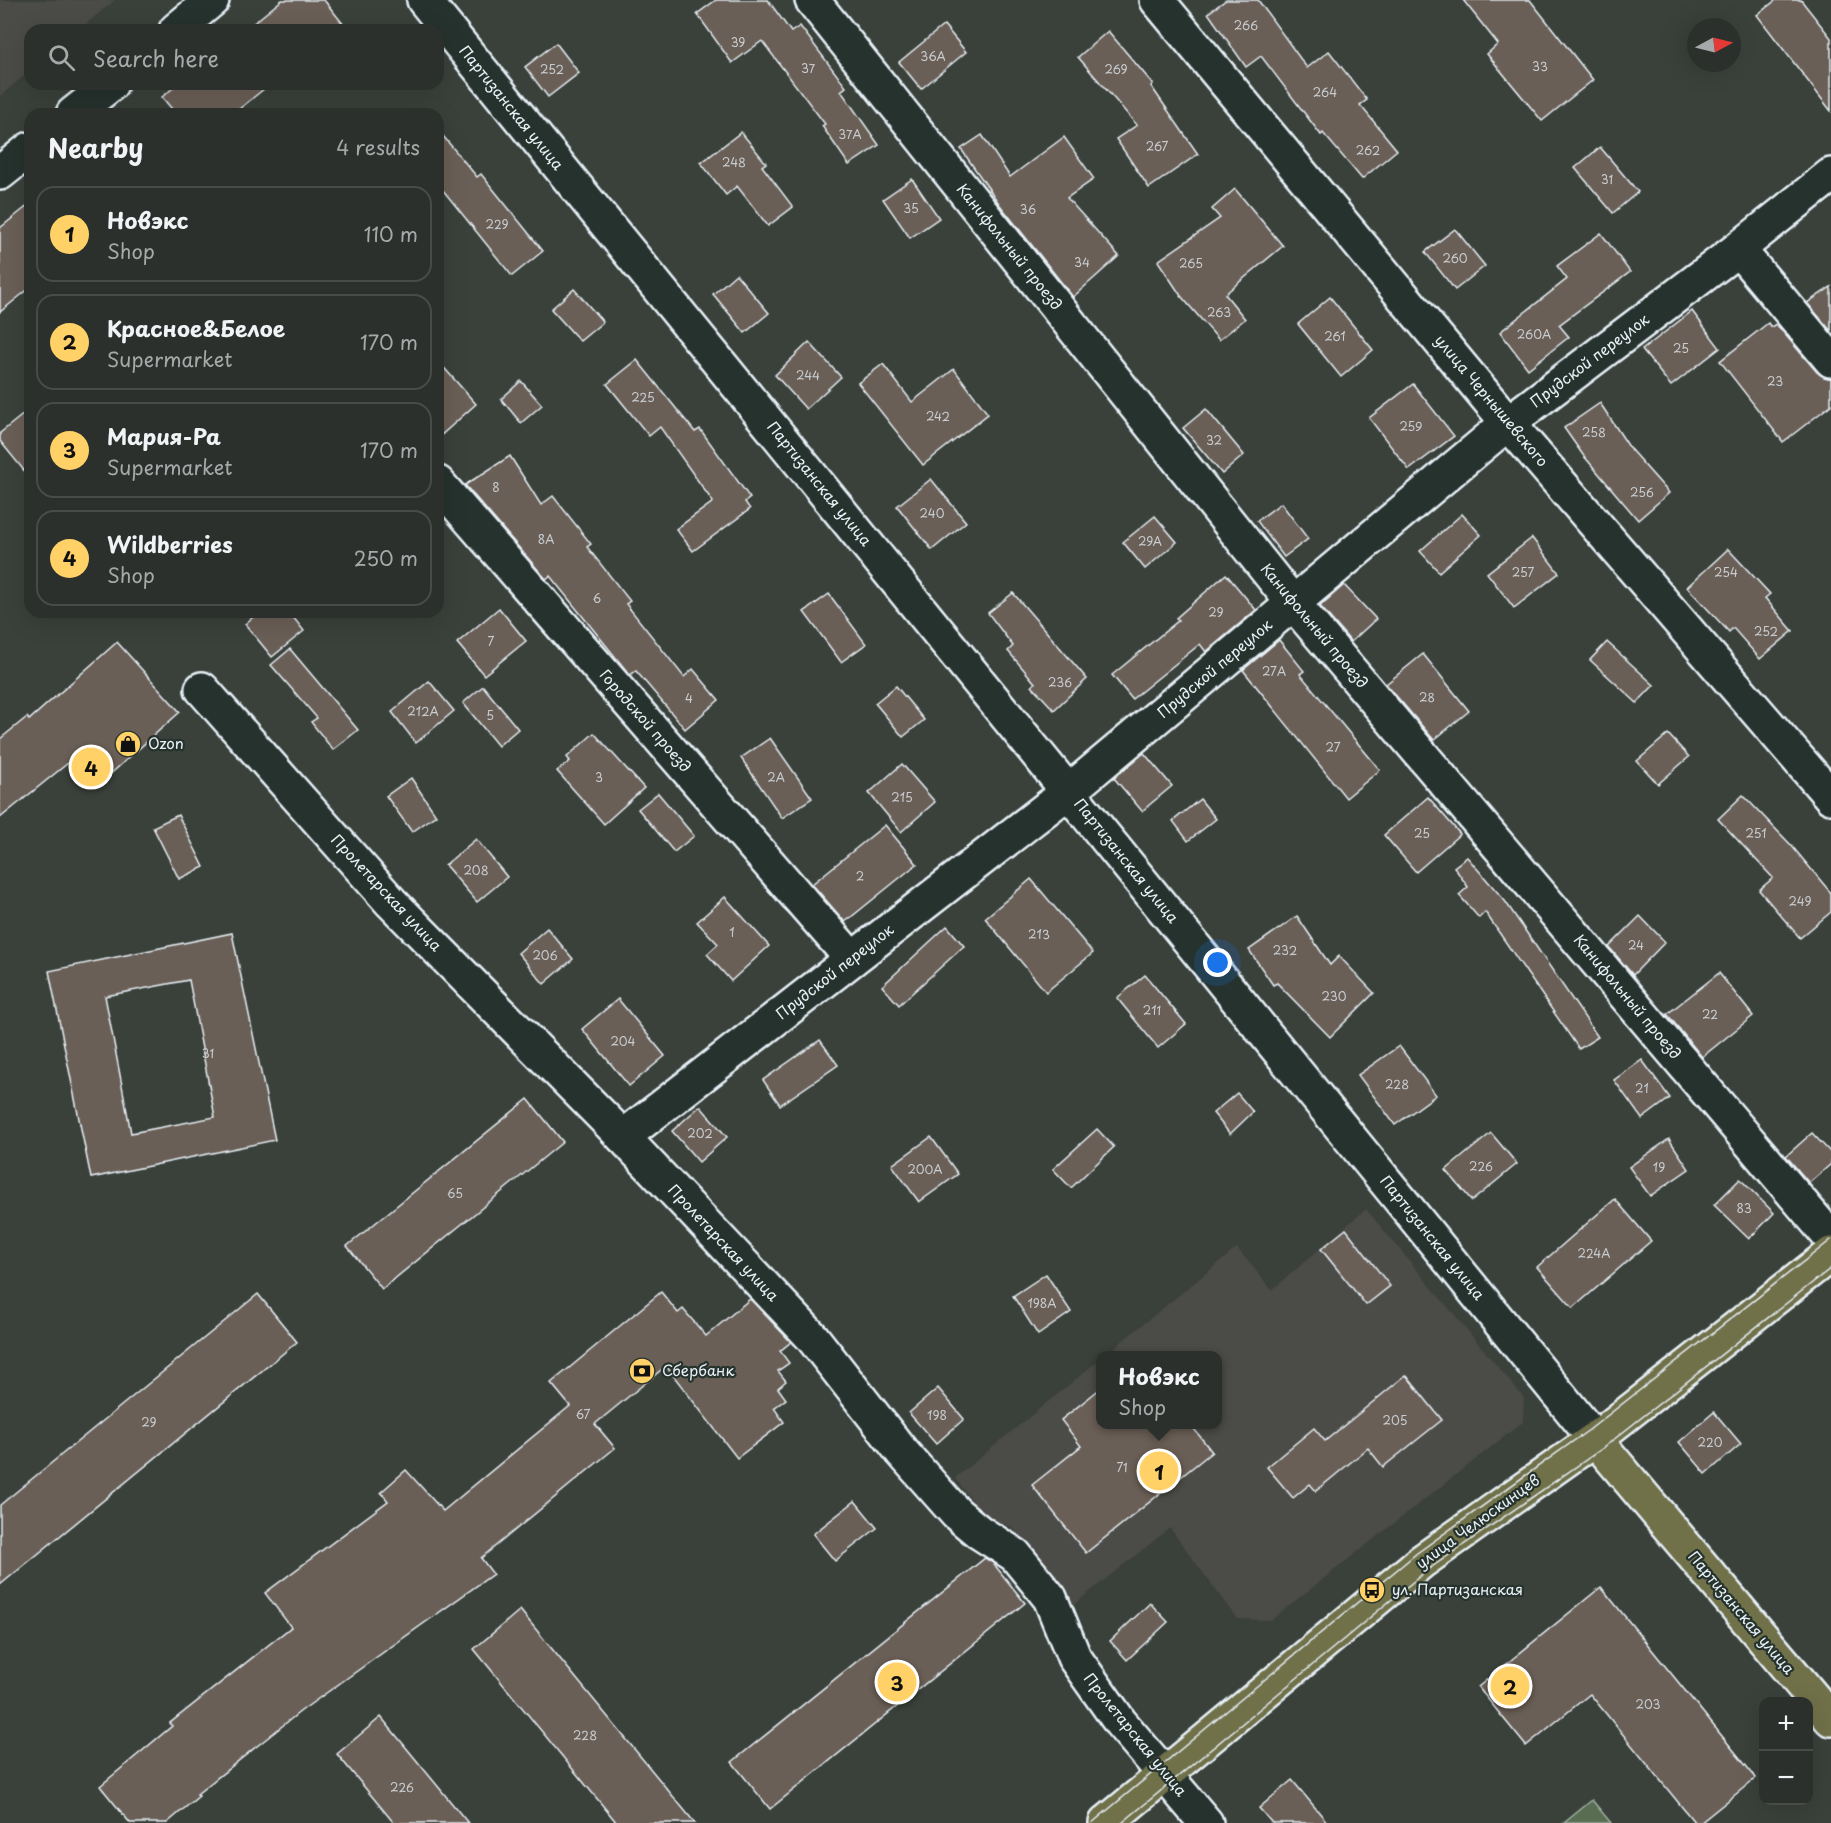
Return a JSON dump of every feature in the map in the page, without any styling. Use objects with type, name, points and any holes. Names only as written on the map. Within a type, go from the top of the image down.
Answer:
[{"type":"main road","name":"улица Челюскинцев","points":[[1106,1823],[1421,1562],[1595,1439],[1831,1254]]},
{"type":"main road","name":"Партизанская улица","points":[[1595,1439],[1831,1719]]},
{"type":"street","points":[[183,24],[212,0]]},
{"type":"street","name":"Партизанская улица","points":[[424,0],[444,24]]},
{"type":"street","name":"Канифольный проезд","points":[[812,0],[1293,603],[1831,1238]]},
{"type":"street","name":"улица Чернышевского","points":[[1157,0],[1508,423],[1831,797]]},
{"type":"street","name":"Партизанская улица","points":[[444,25],[1595,1439]]},
{"type":"street","points":[[81,108],[103,90]]},
{"type":"street","points":[[0,172],[24,154]]},
{"type":"street","name":"Прудской переулок","points":[[623,1137],[1069,792],[1508,423],[1738,249],[1831,175]]},
{"type":"street","points":[[1738,249],[1831,360]]},
{"type":"street","name":"Городской проезд","points":[[444,490],[852,959]]},
{"type":"street","name":"Пролетарская улица","points":[[202,689],[391,902],[623,1137],[812,1337],[902,1452],[956,1513],[979,1532],[1015,1555],[1050,1598],[1074,1657],[1120,1722],[1206,1823]]},
{"type":"shaded area","points":[[0,0],[115,0],[86,24],[24,24],[24,76],[0,96]]},
{"type":"shaded area","points":[[1366,1209],[1524,1398],[1523,1422],[1271,1620],[1237,1619],[1170,1528],[1072,1606],[1012,1527],[984,1516],[955,1478],[1096,1362],[1096,1429],[1222,1429],[1222,1351],[1110,1351],[1237,1248],[1272,1290]]},
{"type":"green space","points":[[1592,1800],[1611,1823],[1564,1823]]},
{"type":"building","points":[[282,0],[324,0],[343,24],[252,24]]},
{"type":"building","points":[[716,0],[768,0],[791,32],[800,26],[846,87],[841,91],[879,145],[849,165],[822,126],[825,124],[762,41],[732,63],[697,14]]},
{"type":"building","points":[[1226,0],[1258,0],[1307,68],[1329,51],[1367,100],[1360,105],[1397,150],[1362,179],[1323,133],[1321,135],[1261,56],[1246,67],[1208,13]]},
{"type":"building","points":[[1463,0],[1530,0],[1593,80],[1542,121],[1487,54],[1498,44]]},
{"type":"building","points":[[1776,0],[1801,0],[1831,38],[1831,111],[1757,15]]},
{"type":"building","points":[[944,25],[966,52],[921,89],[899,62]]},
{"type":"building","points":[[1108,31],[1153,84],[1151,86],[1198,154],[1149,188],[1116,139],[1137,125],[1078,57]]},
{"type":"building","points":[[556,43],[579,73],[548,97],[525,67]]},
{"type":"building","points":[[171,90],[263,90],[240,108],[171,108],[162,97]]},
{"type":"building","points":[[741,132],[766,163],[762,166],[793,207],[768,226],[737,186],[726,195],[701,163]]},
{"type":"building","points":[[982,135],[1010,177],[1064,137],[1094,179],[1067,198],[1119,256],[1073,297],[1000,205],[961,149]]},
{"type":"building","points":[[444,137],[477,177],[481,174],[543,251],[512,276],[444,191]]},
{"type":"building","points":[[1600,147],[1638,192],[1613,213],[1575,168]]},
{"type":"building","points":[[912,179],[939,218],[910,238],[883,199]]},
{"type":"building","points":[[1235,189],[1283,246],[1225,294],[1245,319],[1219,340],[1181,296],[1158,261],[1220,218],[1212,209]]},
{"type":"building","points":[[24,209],[24,293],[0,312],[0,228]]},
{"type":"building","points":[[1455,229],[1485,266],[1455,290],[1425,252]]},
{"type":"building","points":[[1601,233],[1630,272],[1559,325],[1569,337],[1528,369],[1500,332],[1567,279],[1557,266]]},
{"type":"building","points":[[736,274],[769,313],[745,333],[713,294]]},
{"type":"building","points":[[1831,287],[1831,331],[1807,303]]},
{"type":"building","points":[[574,289],[603,322],[580,341],[551,309]]},
{"type":"building","points":[[1330,297],[1373,350],[1341,377],[1298,324]]},
{"type":"building","points":[[1692,311],[1720,348],[1671,386],[1642,350]]},
{"type":"building","points":[[1768,323],[1771,327],[1776,324],[1817,372],[1824,377],[1831,378],[1831,405],[1783,442],[1720,361]]},
{"type":"building","points":[[809,342],[841,377],[806,409],[775,375]]},
{"type":"building","points":[[637,360],[695,432],[700,429],[750,498],[745,502],[750,509],[693,551],[676,529],[713,502],[660,427],[649,436],[607,384]]},
{"type":"building","points":[[883,364],[912,402],[954,369],[988,414],[923,465],[858,383]]},
{"type":"building","points":[[444,368],[476,404],[444,433]]},
{"type":"building","points":[[521,381],[542,405],[521,423],[501,399]]},
{"type":"building","points":[[1413,384],[1454,436],[1409,470],[1369,418]]},
{"type":"building","points":[[1600,403],[1631,450],[1669,493],[1638,520],[1583,455],[1564,428]]},
{"type":"building","points":[[1206,409],[1244,455],[1222,474],[1183,428]]},
{"type":"building","points":[[24,414],[24,471],[0,441],[0,433]]},
{"type":"building","points":[[510,456],[541,505],[553,496],[591,544],[587,547],[630,601],[626,604],[684,677],[693,669],[719,700],[685,729],[636,671],[630,675],[550,576],[546,579],[465,485]]},
{"type":"building","points":[[931,479],[966,522],[932,550],[897,506]]},
{"type":"building","points":[[1281,503],[1308,539],[1284,557],[1257,521]]},
{"type":"building","points":[[1462,514],[1481,535],[1439,572],[1420,551]]},
{"type":"building","points":[[1155,516],[1177,542],[1145,569],[1123,542]]},
{"type":"building","points":[[1532,538],[1559,573],[1514,608],[1487,573]]},
{"type":"building","points":[[1728,549],[1770,594],[1765,598],[1793,631],[1760,659],[1733,628],[1729,632],[1687,587]]},
{"type":"building","points":[[1226,574],[1256,610],[1206,652],[1200,644],[1132,699],[1112,675],[1179,620],[1176,618]]},
{"type":"building","points":[[1344,585],[1376,619],[1351,642],[1320,606]]},
{"type":"building","points":[[1013,593],[1087,679],[1054,710],[1032,686],[1035,683],[1008,651],[1013,646],[988,613]]},
{"type":"building","points":[[829,594],[866,644],[841,662],[804,612]]},
{"type":"building","points":[[499,608],[526,641],[484,675],[457,643]]},
{"type":"building","points":[[252,618],[294,618],[304,631],[272,657],[245,624]]},
{"type":"building","points":[[1279,640],[1304,671],[1300,674],[1380,770],[1346,798],[1243,670]]},
{"type":"building","points":[[117,642],[180,712],[97,786],[73,759],[0,818],[0,739],[27,717],[29,720]]},
{"type":"building","points":[[1607,642],[1654,685],[1637,703],[1590,660]]},
{"type":"building","points":[[290,649],[358,730],[333,750],[311,722],[317,718],[271,665]]},
{"type":"building","points":[[1423,654],[1469,711],[1434,740],[1386,684]]},
{"type":"building","points":[[429,681],[454,711],[416,743],[392,712]]},
{"type":"building","points":[[483,686],[518,729],[498,746],[463,703]]},
{"type":"building","points":[[896,686],[924,720],[903,737],[875,703]]},
{"type":"building","points":[[594,733],[644,788],[604,824],[557,771],[570,761],[567,757]]},
{"type":"building","points":[[1668,734],[1689,757],[1658,784],[1637,761]]},
{"type":"building","points":[[770,738],[812,798],[782,818],[741,758]]},
{"type":"building","points":[[1144,753],[1172,786],[1142,811],[1114,778]]},
{"type":"building","points":[[902,764],[935,802],[901,832],[869,793]]},
{"type":"building","points":[[411,778],[436,815],[412,832],[386,796]]},
{"type":"building","points":[[658,793],[694,836],[674,852],[638,809]]},
{"type":"building","points":[[1743,795],[1791,845],[1831,893],[1831,912],[1800,938],[1759,890],[1773,878],[1718,819]]},
{"type":"building","points":[[1428,797],[1460,834],[1416,872],[1384,835]]},
{"type":"building","points":[[1200,799],[1216,819],[1188,841],[1173,821]]},
{"type":"building","points":[[178,815],[204,867],[179,879],[153,827]]},
{"type":"building","points":[[885,825],[917,864],[845,922],[812,884]]},
{"type":"building","points":[[476,839],[507,877],[477,902],[445,865]]},
{"type":"building","points":[[1467,857],[1505,901],[1598,1037],[1579,1049],[1485,912],[1479,918],[1459,895],[1468,887],[1454,867]]},
{"type":"building","points":[[1031,879],[1093,953],[1046,992],[985,918]]},
{"type":"building","points":[[725,897],[769,946],[731,981],[707,954],[718,944],[697,922]]},
{"type":"building","points":[[1297,916],[1330,965],[1339,956],[1374,993],[1330,1037],[1277,983],[1273,985],[1249,950]]},
{"type":"building","points":[[1640,916],[1665,942],[1633,975],[1609,947]]},
{"type":"building","points":[[947,926],[964,946],[899,1005],[882,986]]},
{"type":"building","points":[[547,928],[573,959],[544,984],[518,953]]},
{"type":"building","points":[[232,933],[275,1140],[91,1178],[49,971]],"holes":[[[189,980],[215,1117],[131,1133],[105,996]]]},
{"type":"building","points":[[1719,973],[1753,1016],[1702,1057],[1667,1014]]},
{"type":"building","points":[[1145,975],[1186,1024],[1158,1048],[1117,998]]},
{"type":"building","points":[[618,999],[665,1056],[629,1086],[582,1029]]},
{"type":"building","points":[[820,1040],[838,1065],[780,1105],[763,1080]]},
{"type":"building","points":[[1399,1046],[1436,1095],[1395,1125],[1358,1075]]},
{"type":"building","points":[[1642,1060],[1670,1098],[1642,1119],[1614,1080]]},
{"type":"building","points":[[1237,1093],[1253,1112],[1230,1134],[1213,1113]]},
{"type":"building","points":[[528,1099],[563,1142],[382,1289],[347,1246]]},
{"type":"building","points":[[700,1106],[727,1137],[699,1162],[672,1131]]},
{"type":"building","points":[[1097,1129],[1114,1147],[1071,1188],[1053,1169]]},
{"type":"building","points":[[1491,1133],[1517,1164],[1472,1201],[1446,1170]]},
{"type":"building","points":[[1812,1133],[1831,1153],[1831,1164],[1809,1183],[1786,1156]]},
{"type":"building","points":[[931,1137],[958,1174],[919,1202],[892,1165]]},
{"type":"building","points":[[1669,1139],[1689,1169],[1650,1196],[1629,1167]]},
{"type":"building","points":[[1740,1179],[1774,1213],[1749,1239],[1714,1205]]},
{"type":"building","points":[[1615,1199],[1651,1241],[1573,1308],[1537,1267]]},
{"type":"building","points":[[1346,1229],[1390,1286],[1366,1305],[1321,1249]]},
{"type":"building","points":[[1046,1274],[1071,1312],[1038,1335],[1013,1296]]},
{"type":"building","points":[[661,1292],[678,1313],[683,1309],[706,1336],[750,1299],[791,1342],[780,1351],[789,1363],[778,1371],[786,1381],[778,1388],[786,1399],[774,1408],[784,1422],[737,1458],[666,1366],[595,1424],[615,1448],[481,1558],[493,1574],[301,1711],[197,1794],[199,1796],[167,1823],[130,1823],[100,1786],[172,1726],[170,1723],[291,1627],[265,1593],[388,1501],[381,1492],[406,1470],[443,1511],[570,1406],[551,1383]]},
{"type":"building","points":[[258,1294],[297,1342],[0,1585],[0,1505]]},
{"type":"building","points":[[1406,1375],[1442,1420],[1383,1467],[1368,1448],[1316,1491],[1310,1484],[1293,1498],[1267,1467],[1314,1428],[1325,1441]]},
{"type":"building","points":[[938,1388],[964,1419],[936,1444],[909,1413]]},
{"type":"building","points":[[1096,1392],[1096,1429],[1194,1429],[1212,1452],[1086,1553],[1032,1485],[1081,1446],[1061,1420]]},
{"type":"building","points":[[1714,1412],[1741,1444],[1706,1474],[1679,1442]]},
{"type":"building","points":[[855,1501],[877,1528],[835,1561],[813,1534]]},
{"type":"building","points":[[985,1558],[993,1563],[1025,1603],[770,1809],[732,1762]]},
{"type":"building","points":[[1601,1587],[1756,1778],[1700,1823],[1695,1823],[1590,1694],[1526,1746],[1478,1687]]},
{"type":"building","points":[[1150,1603],[1168,1622],[1127,1660],[1110,1641]]},
{"type":"building","points":[[520,1610],[695,1823],[617,1823],[474,1649]]},
{"type":"building","points":[[381,1717],[468,1823],[394,1823],[337,1754]]},
{"type":"building","points":[[1292,1780],[1328,1823],[1272,1823],[1259,1808]]},
{"type":"tram line","points":[[1092,1823],[1417,1553],[1589,1430],[1831,1240]]},
{"type":"tram line","points":[[1122,1823],[1426,1571],[1603,1448],[1831,1268]]},
{"type":"place","name":"Ozon","points":[[128,744]]},
{"type":"place","name":"Wildberries","points":[[91,767]]},
{"type":"place","name":"Сбербанк","points":[[642,1371]]},
{"type":"place","name":"Новэкс","points":[[1159,1471]]},
{"type":"place","name":"ул. Партизанская","points":[[1372,1590]]},
{"type":"place","name":"Мария-Ра","points":[[897,1682]]},
{"type":"place","name":"Красное&Белое","points":[[1510,1686]]}]
